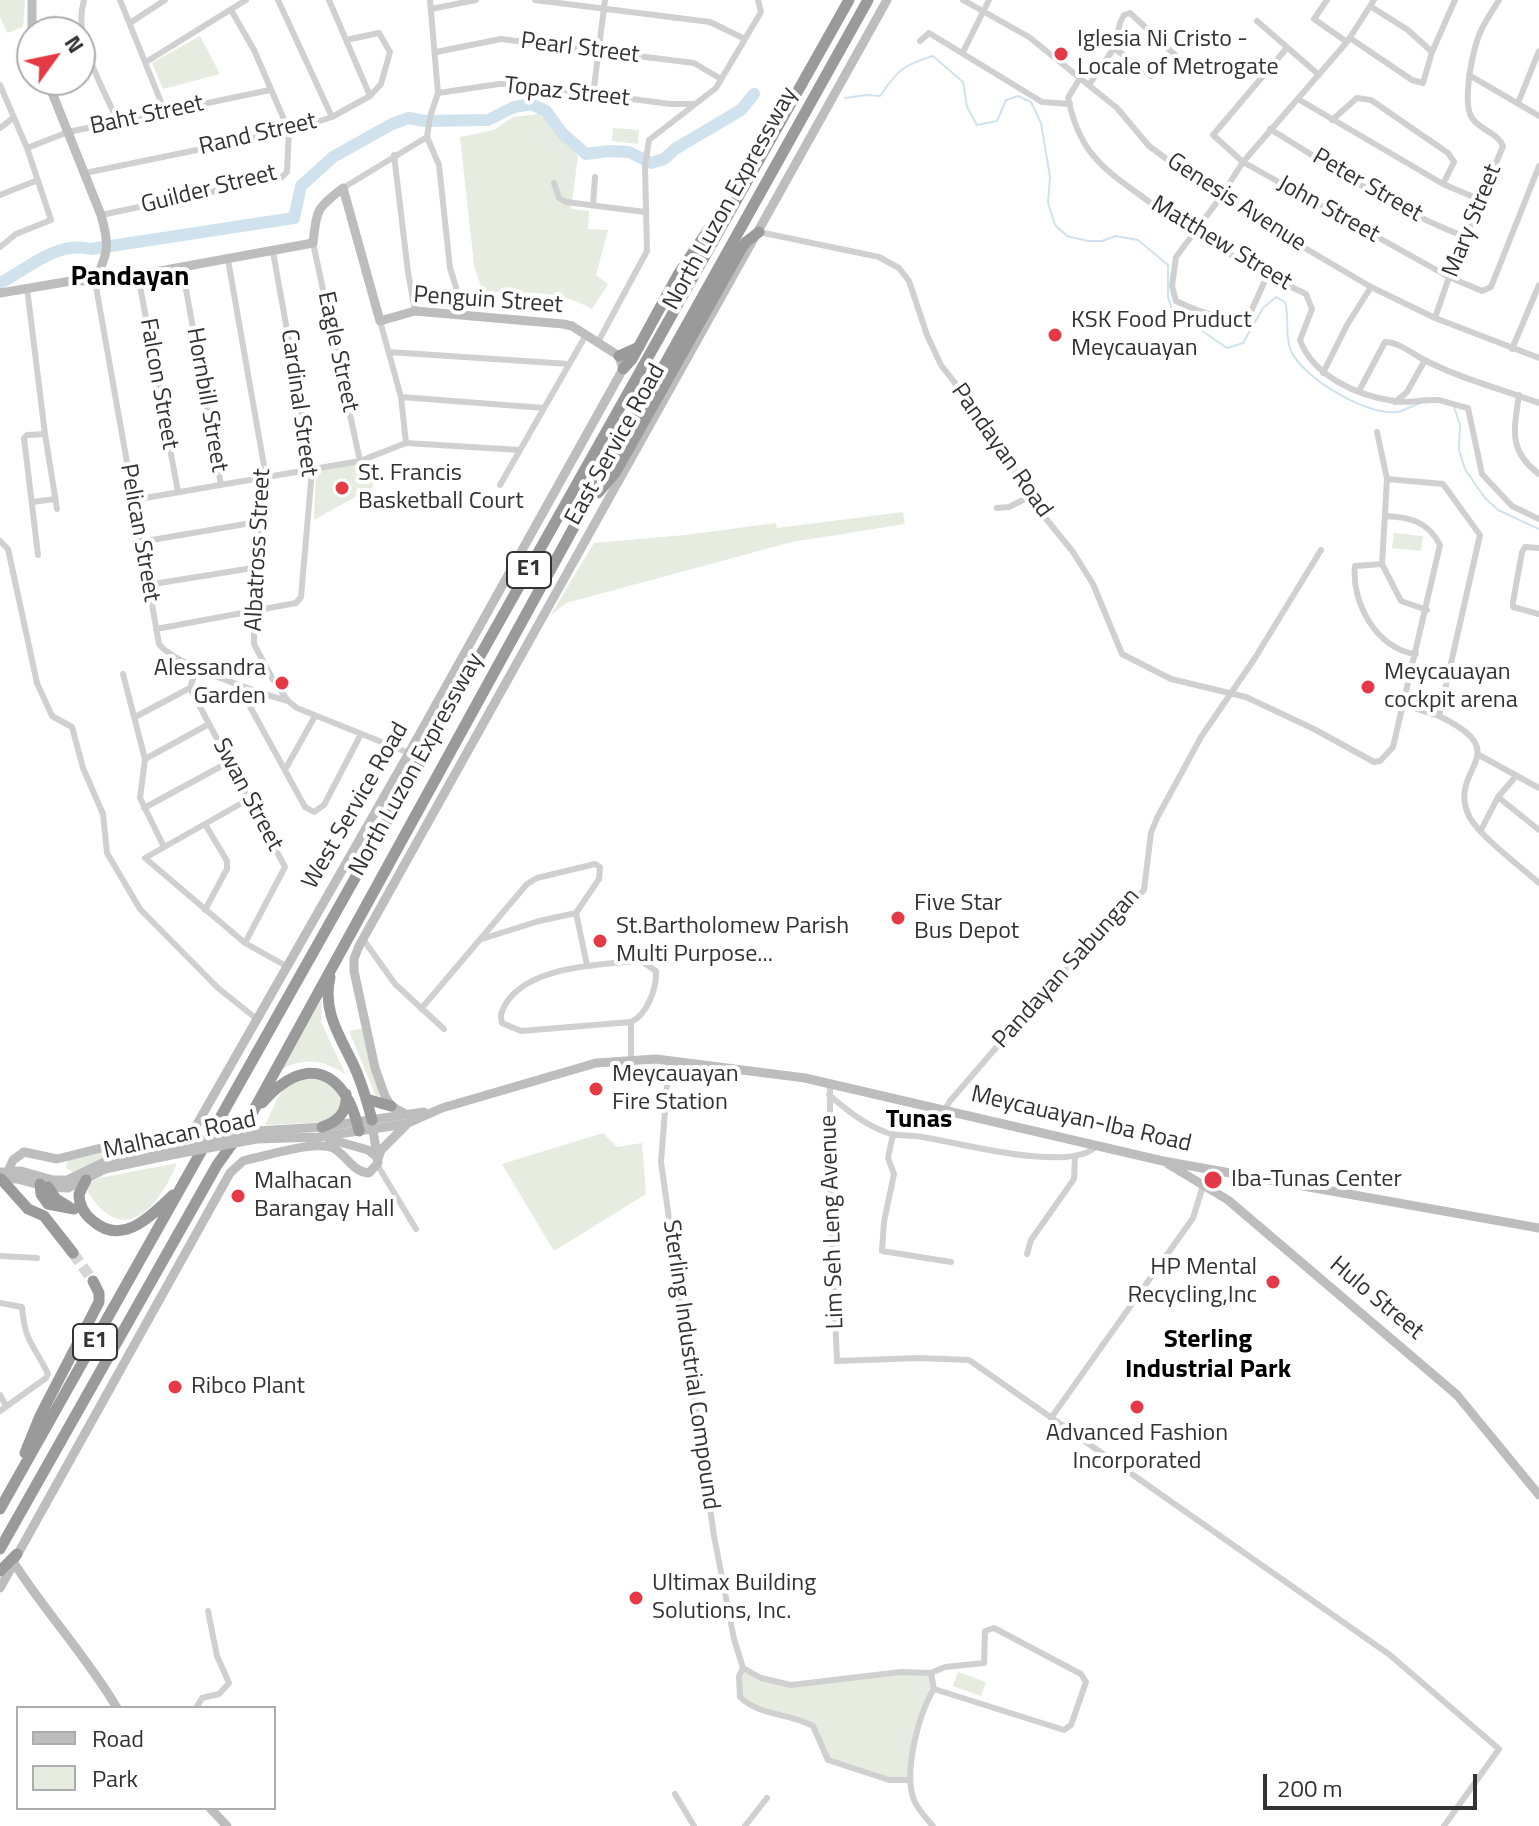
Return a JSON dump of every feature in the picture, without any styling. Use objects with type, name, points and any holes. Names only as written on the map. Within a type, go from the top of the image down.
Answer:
[{"type":"highway","name":"North Luzon Expressway","points":[[2,1505],[849,0]]},
{"type":"highway","name":"North Luzon Expressway","points":[[0,1549],[217,1165],[245,1126],[868,0]]},
{"type":"highway","points":[[623,369],[679,273],[756,161]]},
{"type":"highway","points":[[580,516],[615,473],[740,251],[759,232]]},
{"type":"highway","points":[[619,356],[639,346]]},
{"type":"highway","points":[[334,963],[329,981],[329,1012],[366,1099],[373,1124]]},
{"type":"highway","points":[[245,1126],[269,1096],[297,1075],[311,1073],[324,1074],[338,1083],[346,1094],[358,1126]]},
{"type":"highway","points":[[320,1132],[341,1115],[347,1103],[346,1094]]},
{"type":"highway","points":[[366,1099],[386,1105]]},
{"type":"highway","points":[[2,1175],[28,1209],[44,1216],[73,1253]]},
{"type":"highway","points":[[80,1211],[79,1194],[86,1180]]},
{"type":"highway","points":[[42,1183],[41,1194],[48,1204],[80,1211],[104,1228],[127,1230],[147,1219],[185,1183]]},
{"type":"highway","points":[[36,1212],[33,1198],[42,1183]]},
{"type":"highway","points":[[2,1505],[40,1416],[99,1302],[99,1293],[93,1281]]},
{"type":"highway","points":[[0,1571],[15,1558]]},
{"type":"main road","name":"East Service Road","points":[[373,1124],[386,1105],[354,971],[354,959],[363,939],[887,0]]},
{"type":"main road","points":[[53,96],[101,215],[107,238],[108,253],[95,281]]},
{"type":"main road","points":[[0,293],[71,281],[138,275],[313,243],[321,205],[343,188],[380,321]]},
{"type":"main road","name":"Penguin Street","points":[[380,321],[415,311],[563,324],[619,356]]},
{"type":"main road","points":[[619,356],[623,369]]},
{"type":"main road","name":"West Service Road","points":[[2,1175],[13,1160],[24,1152],[33,1152],[47,1159],[68,1157],[113,1145],[179,1137],[191,1132],[258,1020],[623,369]]},
{"type":"main road","name":"Meycauayan-Iba Road","points":[[373,1124],[406,1119],[596,1063],[631,1059],[669,1060],[805,1078],[829,1089],[945,1109],[1163,1161],[1539,1228]]},
{"type":"main road","points":[[0,1588],[230,1173],[243,1161],[321,1145],[339,1152],[361,1172],[372,1172],[381,1150],[406,1119],[386,1105]]},
{"type":"main road","points":[[373,1124],[378,1163]]},
{"type":"main road","name":"Malhacan Road","points":[[42,1183],[71,1178],[106,1161],[257,1135],[320,1132],[373,1124]]},
{"type":"main road","points":[[320,1132],[374,1152],[378,1163]]},
{"type":"main road","name":"Malhacan Road","points":[[2,1175],[68,1188],[105,1169],[167,1152]]},
{"type":"main road","points":[[68,1157],[62,1168],[71,1178]]},
{"type":"main road","points":[[42,1183],[47,1159]]},
{"type":"main road","name":"Hulo Street","points":[[1163,1161],[1205,1185],[1241,1211],[1457,1395],[1539,1495]]},
{"type":"main road","points":[[15,1558],[29,1587],[100,1679],[116,1706]]},
{"type":"main road","points":[[212,1810],[227,1826]]},
{"type":"street","points":[[84,0],[79,13],[82,38],[118,122]]},
{"type":"street","points":[[120,0],[165,112]]},
{"type":"street","points":[[130,23],[165,0]]},
{"type":"street","points":[[146,62],[246,0]]},
{"type":"street","points":[[278,0],[332,117]]},
{"type":"street","points":[[331,0],[346,40],[370,96],[381,84],[389,61],[390,52],[385,39],[375,32],[346,40]]},
{"type":"street","points":[[430,0],[438,93],[427,137],[439,165],[450,268],[465,316]]},
{"type":"street","points":[[431,9],[476,0]]},
{"type":"street","points":[[535,0],[710,22],[745,39]]},
{"type":"street","points":[[593,95],[605,0]]},
{"type":"street","points":[[598,342],[647,251],[645,166],[649,140],[716,88],[761,12],[758,0]]},
{"type":"street","name":"Genesis Avenue","points":[[963,0],[1029,37],[1117,108],[1149,146],[1220,198],[1371,287],[1435,318],[1539,358]]},
{"type":"street","points":[[963,52],[989,0]]},
{"type":"street","points":[[1327,0],[1314,19],[1412,80],[1423,83],[1432,52],[1455,0]]},
{"type":"street","name":"Mary Street","points":[[1435,318],[1503,146],[1498,138],[1472,119],[1469,111],[1469,75],[1478,36],[1499,0]]},
{"type":"street","points":[[1267,276],[1249,316],[1237,320],[1176,301],[1172,286],[1176,257],[1243,162],[1348,40],[1372,3],[1418,37],[1432,52]]},
{"type":"street","name":"Guilder Street","points":[[101,215],[282,177],[287,172],[289,131],[254,50],[231,10]]},
{"type":"street","points":[[1089,85],[1114,48],[1118,37],[1117,25],[1124,15],[1130,13],[1191,70]]},
{"type":"street","points":[[1257,21],[1319,75]]},
{"type":"street","points":[[920,41],[929,33],[1042,102],[1070,104],[1068,98],[1080,78]]},
{"type":"street","name":"Pearl Street","points":[[436,52],[501,39],[694,63],[721,79]]},
{"type":"street","points":[[1114,48],[1151,76]]},
{"type":"street","name":"John Street","points":[[1286,49],[1213,135],[1243,162],[1449,277],[1482,291],[1491,287],[1539,166]]},
{"type":"street","points":[[1518,103],[1539,51]]},
{"type":"street","points":[[1469,75],[1539,116]]},
{"type":"street","name":"Topaz Street","points":[[438,93],[519,84],[670,104],[695,104]]},
{"type":"street","points":[[0,85],[27,148],[51,220],[16,234],[0,247]]},
{"type":"street","name":"Baht Street","points":[[27,148],[68,132],[270,90]]},
{"type":"street","name":"Rand Street","points":[[85,173],[289,131],[332,117],[370,96]]},
{"type":"street","points":[[1332,120],[1357,98],[1371,100],[1448,153],[1454,162],[1443,184]]},
{"type":"street","points":[[1298,99],[1443,184],[1483,201]]},
{"type":"street","points":[[670,104],[673,122]]},
{"type":"street","name":"Matthew Street","points":[[1070,104],[1072,117],[1090,151],[1110,173],[1194,234],[1267,276],[1306,294],[1312,309],[1300,340],[1304,353],[1323,373],[1359,391],[1395,402],[1437,400],[1468,408],[1482,474],[1512,506],[1539,519]]},
{"type":"street","points":[[0,128],[13,118]]},
{"type":"street","name":"Peter Street","points":[[1270,129],[1385,199],[1466,237]]},
{"type":"street","points":[[343,188],[427,137]]},
{"type":"street","points":[[394,155],[415,311]]},
{"type":"street","points":[[593,205],[595,177]]},
{"type":"street","points":[[0,195],[38,180]]},
{"type":"street","points":[[554,183],[559,198],[566,202],[645,212]]},
{"type":"street","name":"Pandayan Road","points":[[759,232],[879,257],[899,268],[909,281],[927,335],[941,365],[1000,441],[1029,497],[1073,552],[1093,584],[1122,654],[1171,679],[1233,692]]},
{"type":"street","name":"Eagle Street","points":[[313,243],[360,461]]},
{"type":"street","name":"Cardinal Street","points":[[156,629],[296,603],[301,597],[312,470],[273,252]]},
{"type":"street","name":"Albatross Street","points":[[228,260],[265,458],[254,644],[288,701]]},
{"type":"street","name":"Hornbill Street","points":[[182,267],[221,485]]},
{"type":"street","name":"Falcon Street","points":[[138,275],[178,492]]},
{"type":"street","name":"Pelican Street","points":[[95,281],[159,644],[164,650],[243,687],[288,701]]},
{"type":"street","points":[[1512,349],[1539,285]]},
{"type":"street","points":[[1323,373],[1347,325],[1371,287]]},
{"type":"street","points":[[27,288],[57,509]]},
{"type":"street","points":[[1529,308],[1539,311]]},
{"type":"street","points":[[380,321],[401,397],[406,443]]},
{"type":"street","points":[[500,485],[586,335]]},
{"type":"street","points":[[1359,391],[1385,342],[1392,342],[1478,383],[1539,403]]},
{"type":"street","points":[[389,352],[569,364]]},
{"type":"street","points":[[1395,402],[1407,392],[1425,360]]},
{"type":"street","points":[[1519,395],[1513,433],[1520,459],[1539,474]]},
{"type":"street","points":[[401,397],[544,408]]},
{"type":"street","points":[[1377,432],[1387,479],[1382,564],[1401,601],[1427,610]]},
{"type":"street","points":[[38,555],[24,438],[45,434]]},
{"type":"street","points":[[133,500],[360,461],[406,443],[520,450]]},
{"type":"street","points":[[1387,479],[1443,484],[1480,535],[1439,716]]},
{"type":"street","points":[[997,508],[1009,507],[1029,497]]},
{"type":"street","points":[[32,502],[55,499]]},
{"type":"street","points":[[1233,692],[1314,729],[1374,762],[1380,761],[1393,747],[1440,545],[1425,524],[1410,517],[1385,516]]},
{"type":"street","points":[[140,542],[263,521]]},
{"type":"street","points":[[0,541],[8,549],[37,683],[52,716],[72,727],[83,768],[103,814],[107,853],[140,909],[218,988],[258,1020]]},
{"type":"street","points":[[1539,548],[1525,547],[1522,552],[1513,607],[1539,614]]},
{"type":"street","name":"Pandayan Sabungan","points":[[945,1109],[1053,982],[1144,890],[1151,833],[1157,818],[1201,737],[1233,692],[1321,550]]},
{"type":"street","points":[[1382,564],[1355,566],[1355,592],[1374,629],[1388,644],[1405,653],[1416,654]]},
{"type":"street","points":[[147,585],[259,567]]},
{"type":"street","points":[[135,717],[190,688],[197,666]]},
{"type":"street","points":[[123,674],[145,759],[140,798],[164,847]]},
{"type":"street","points":[[243,687],[251,709],[305,807],[314,812],[324,805],[361,734]]},
{"type":"street","name":"Swan Street","points":[[190,688],[286,870],[245,943]]},
{"type":"street","points":[[288,701],[315,716],[409,753]]},
{"type":"street","points":[[1404,705],[1439,716],[1474,737],[1479,755],[1467,781],[1465,800],[1471,818],[1539,883]]},
{"type":"street","points":[[286,768],[315,716]]},
{"type":"street","points":[[145,759],[209,724]]},
{"type":"street","points":[[1479,755],[1539,788]]},
{"type":"street","points":[[144,808],[229,762]]},
{"type":"street","points":[[1481,830],[1498,797],[1516,776]]},
{"type":"street","points":[[1498,797],[1539,830]]},
{"type":"street","points":[[249,799],[145,858],[245,943],[288,967]]},
{"type":"street","points":[[205,824],[227,861],[227,869],[205,910]]},
{"type":"street","points":[[421,1009],[522,889],[532,881],[598,865],[599,879],[576,913],[482,939]]},
{"type":"street","points":[[576,913],[587,965]]},
{"type":"street","points":[[363,939],[395,984],[444,1029]]},
{"type":"street","points":[[641,961],[656,971],[656,981],[643,1013],[631,1022],[521,1031],[502,1023],[501,1012],[509,998],[524,986],[545,977],[587,965],[641,961]]},
{"type":"street","points":[[631,1022],[631,1059]]},
{"type":"street","name":"Sterling Industrial Compound","points":[[669,1060],[661,1162],[714,1536],[734,1639],[743,1668],[739,1676],[740,1697],[760,1709],[813,1726],[828,1760],[889,1780],[910,1780]]},
{"type":"street","points":[[829,1089],[860,1120],[893,1134],[1030,1156],[1075,1156],[1091,1151],[1097,1145]]},
{"type":"street","name":"Lim Seh Leng Avenue","points":[[829,1089],[837,1361],[969,1360],[1051,1418]]},
{"type":"street","points":[[893,1134],[888,1158],[894,1174],[884,1222],[882,1251],[951,1262]]},
{"type":"street","points":[[1027,1254],[1031,1240],[1074,1179],[1075,1156]]},
{"type":"street","points":[[378,1163],[416,1229]]},
{"type":"street","points":[[1208,1170],[1193,1218],[1051,1418],[1390,1655],[1499,1749],[1444,1826]]},
{"type":"street","points":[[0,1256],[37,1258]]},
{"type":"street","points":[[0,1303],[22,1307],[21,1318],[28,1342],[48,1374],[3,1409],[0,1395]]},
{"type":"street","points":[[197,1706],[202,1698],[219,1694],[229,1683],[217,1656],[208,1611]]},
{"type":"street","points":[[743,1668],[761,1678],[791,1685],[901,1672],[931,1673],[945,1667],[984,1663],[985,1631],[994,1628],[1081,1674],[1086,1682],[1071,1725],[1064,1730],[934,1689]]},
{"type":"street","points":[[931,1673],[934,1689],[923,1706],[910,1780],[913,1798],[933,1826]]},
{"type":"street","points":[[675,1794],[694,1826]]},
{"type":"street","points":[[745,1826],[767,1798]]},
{"type":"green space","points":[[0,0],[25,0],[24,16],[16,16],[16,30],[7,33],[0,16]]},
{"type":"green space","points":[[200,36],[220,74],[163,89],[152,63]]},
{"type":"green space","points":[[539,114],[578,156],[571,209],[589,211],[588,229],[608,230],[596,275],[608,284],[592,309],[553,295],[483,292],[474,265],[460,137],[494,130],[513,117]]},
{"type":"green space","points":[[613,128],[639,130],[638,144],[612,141]]},
{"type":"green space","points":[[370,461],[373,487],[314,520],[316,471]]},
{"type":"green space","points":[[903,512],[905,524],[792,542],[566,603],[550,616],[594,543],[776,523],[777,528]]},
{"type":"green space","points":[[1394,533],[1423,536],[1421,551],[1392,548]]},
{"type":"green space","points":[[322,999],[321,1022],[346,1075],[315,1062],[282,1069]]},
{"type":"green space","points":[[364,1028],[380,1093],[377,1099],[349,1031]]},
{"type":"green space","points":[[299,1077],[323,1077],[339,1090],[342,1102],[337,1114],[324,1122],[265,1125],[281,1091]]},
{"type":"green space","points":[[603,1133],[617,1147],[642,1143],[646,1194],[554,1251],[502,1164]]},
{"type":"green space","points":[[134,1147],[73,1172],[66,1168],[70,1160],[106,1150]]},
{"type":"green space","points":[[177,1163],[161,1194],[150,1207],[127,1219],[115,1218],[101,1209],[88,1192],[89,1183],[99,1178]]},
{"type":"green space","points":[[743,1668],[778,1683],[901,1672],[931,1673],[934,1689],[923,1706],[910,1780],[889,1780],[828,1760],[812,1726],[760,1709],[740,1697]]},
{"type":"green space","points":[[958,1672],[986,1682],[981,1696],[953,1686]]},
{"type":"waterway","points":[[845,98],[880,96],[902,70],[933,56],[963,82],[967,107],[977,125],[997,121],[1006,100],[1018,96],[1031,102],[1041,123],[1050,177],[1048,203],[1055,225],[1067,236],[1088,241],[1102,241],[1116,236],[1138,240],[1168,265],[1168,297],[1172,310],[1227,348],[1243,343],[1263,308],[1276,297],[1285,302],[1291,351],[1298,362],[1322,383],[1353,402],[1384,412],[1400,411],[1421,403]]},
{"type":"waterway","points":[[0,283],[43,257],[66,249],[91,249],[294,218],[301,186],[333,157],[392,124],[409,118],[425,121],[488,120],[514,107],[531,104],[546,111],[563,134],[586,154],[629,152],[651,163],[664,159],[675,149],[741,110],[754,94]]},
{"type":"waterway","points":[[1454,407],[1460,425],[1459,450],[1465,469],[1475,484],[1498,510],[1539,529]]},
{"type":"tunnel","points":[[73,1253],[93,1281]]},
{"type":"place","name":"Iglesia Ni Cristo - Locale of Metrogate","points":[[1061,54]]},
{"type":"place","name":"KSK Food Pruduct Meycauayan","points":[[1055,335]]},
{"type":"place","name":"St. Francis Basketball Court","points":[[342,488]]},
{"type":"place","name":"Alessandra Garden","points":[[282,683]]},
{"type":"place","name":"Meycauayan cockpit arena","points":[[1368,687]]},
{"type":"place","name":"Five Star Bus Depot","points":[[898,918]]},
{"type":"place","name":"St.Bartholomew Parish Multi Purpose...","points":[[600,941]]},
{"type":"place","name":"Meycauayan Fire Station","points":[[596,1089]]},
{"type":"place","name":"Iba-Tunas Center","points":[[1213,1180]]},
{"type":"place","name":"Malhacan Barangay Hall","points":[[238,1196]]},
{"type":"place","name":"HP Mental Recycling,Inc","points":[[1273,1282]]},
{"type":"place","name":"Ribco Plant","points":[[175,1387]]},
{"type":"place","name":"Advanced Fashion Incorporated","points":[[1137,1407]]},
{"type":"place","name":"Ultimax Building Solutions, Inc.","points":[[636,1598]]},
{"type":"district","name":"Pandayan","points":[[130,278]]},
{"type":"district","name":"Tunas","points":[[919,1121]]},
{"type":"district","name":"Sterling Industrial Park","points":[[1208,1356]]}]
